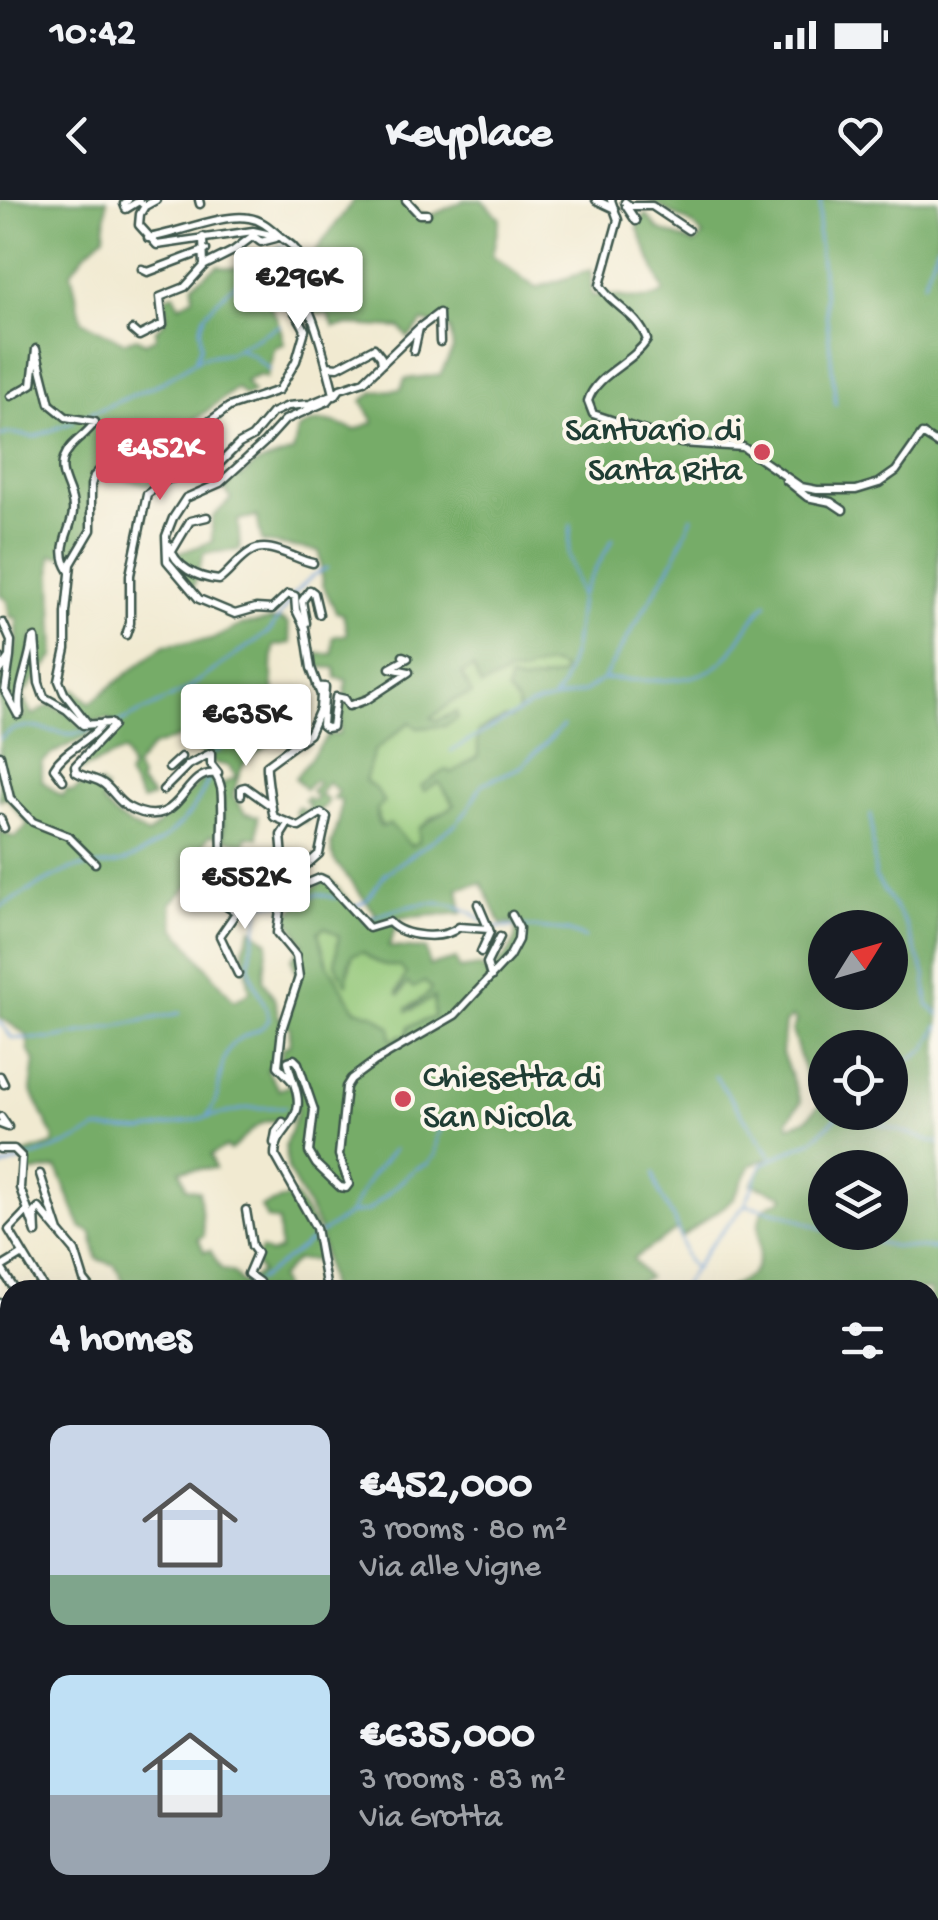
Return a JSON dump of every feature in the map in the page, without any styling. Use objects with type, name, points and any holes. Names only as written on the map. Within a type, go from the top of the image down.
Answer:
[{"type":"street","points":[[128,200],[124,204],[126,210],[138,201],[146,206]]},
{"type":"street","points":[[156,200],[140,214],[139,225],[157,245],[203,237],[279,237]]},
{"type":"street","points":[[406,200],[420,214],[428,214]]},
{"type":"street","points":[[596,200],[612,205],[618,220],[600,286],[604,294],[638,322],[647,340],[632,358],[590,392],[588,401],[593,414],[681,444],[743,446],[802,487],[817,490],[856,490],[879,483],[896,472],[920,435],[927,435],[938,444]]},
{"type":"street","points":[[624,201],[636,221]]},
{"type":"street","points":[[624,201],[630,206],[652,206],[688,230]]},
{"type":"street","points":[[148,238],[219,220],[249,218],[267,224],[298,254]]},
{"type":"street","points":[[132,330],[141,336],[163,324],[160,297],[185,287],[205,265],[233,251],[246,236]]},
{"type":"street","points":[[203,237],[205,265]]},
{"type":"street","points":[[179,240],[184,259]]},
{"type":"street","points":[[142,270],[148,272],[206,250]]},
{"type":"street","points":[[298,254],[294,275],[297,293],[313,320],[334,395]]},
{"type":"street","points":[[88,724],[59,681],[66,649],[72,560],[91,530],[94,476],[126,443],[128,447],[113,466],[111,476],[136,445],[158,438],[178,445],[184,443],[191,433],[229,407],[272,395],[283,387],[305,330],[282,294],[284,272],[298,254]]},
{"type":"street","points":[[310,734],[320,709],[305,628],[293,594],[272,609],[256,608],[236,614],[199,599],[172,569],[164,551],[170,524],[181,503],[220,482],[285,420],[343,388],[358,384],[439,313],[440,342]]},
{"type":"street","points":[[414,351],[419,328]]},
{"type":"street","points":[[327,366],[338,367],[374,348],[382,364]]},
{"type":"street","points":[[11,396],[32,384],[36,350],[50,404],[66,417],[95,422],[86,435],[75,440],[64,457],[62,472],[74,508],[64,535],[66,566],[71,573]]},
{"type":"street","points":[[126,635],[130,624],[130,575],[147,494],[168,479],[206,471],[220,463],[239,444],[252,438],[272,413],[334,395]]},
{"type":"street","points":[[779,470],[806,497],[828,501],[843,510]]},
{"type":"street","points":[[171,553],[190,520],[207,516]]},
{"type":"street","points":[[170,524],[171,553],[187,570],[207,579],[224,576],[251,551],[261,549],[270,548],[313,563]]},
{"type":"street","points":[[305,628],[302,601],[310,590],[319,614]]},
{"type":"street","points":[[2,623],[11,640],[5,691],[15,714],[20,713],[18,690],[27,671],[34,638],[42,694],[81,724],[102,726]]},
{"type":"street","points":[[326,815],[323,812],[314,816],[301,827],[287,825],[272,816],[272,790],[265,776],[267,765],[320,727],[329,731],[336,697],[346,698],[349,706],[368,699],[409,672],[390,668],[408,658],[403,656]]},
{"type":"street","points":[[0,664],[10,657]]},
{"type":"street","points":[[317,686],[323,685],[325,689],[322,725],[332,727]]},
{"type":"street","points":[[64,780],[54,768],[61,756],[73,752],[110,722],[113,728],[75,769],[81,776],[103,782],[128,807],[163,814],[208,773],[219,779]]},
{"type":"street","points":[[163,790],[188,765],[212,753],[210,764],[219,779],[224,837],[221,858],[231,880],[250,891],[278,893],[324,879],[369,928],[389,922],[397,930],[416,934],[453,932],[460,927],[490,930]]},
{"type":"street","points":[[0,755],[8,796],[36,824],[68,836],[94,864]]},
{"type":"street","points":[[169,768],[180,756],[188,765]]},
{"type":"street","points":[[241,795],[244,788],[270,805]]},
{"type":"street","points":[[294,1083],[278,1066],[282,1029],[299,977],[296,956],[277,934],[278,893],[319,854],[327,805]]},
{"type":"street","points":[[0,818],[4,828]]},
{"type":"street","points":[[271,861],[283,858],[281,835],[287,825]]},
{"type":"street","points":[[231,880],[218,901],[236,912]]},
{"type":"street","points":[[238,974],[220,936],[250,891]]},
{"type":"street","points":[[478,904],[490,930],[481,952]]},
{"type":"street","points":[[275,1145],[297,1109],[288,1065],[292,1058],[298,1063],[314,1110],[311,1156],[340,1187],[346,1188],[339,1138],[343,1094],[351,1079],[453,1017],[510,957],[519,928],[512,915]]},
{"type":"street","points":[[491,976],[487,963],[500,938]]},
{"type":"street","points":[[0,1117],[8,1127],[0,1124]]},
{"type":"street","points":[[283,1122],[274,1137],[276,1162],[316,1228],[324,1280]]},
{"type":"street","points":[[0,1140],[4,1149],[14,1149],[22,1157],[20,1188],[36,1232],[35,1212],[39,1208],[75,1251],[84,1280]]},
{"type":"street","points":[[40,1174],[59,1233]]},
{"type":"street","points":[[246,1210],[252,1242]]},
{"type":"street","points":[[28,1211],[9,1229],[39,1280]]},
{"type":"street","points":[[245,1224],[257,1255],[248,1274],[251,1280]]},
{"type":"street","points":[[0,1268],[23,1254]]},
{"type":"green space","points":[[0,200],[107,200],[104,236],[71,272],[82,321],[124,342],[137,338],[145,343],[156,338],[156,330],[166,316],[165,298],[174,293],[179,305],[193,298],[193,284],[218,265],[234,268],[280,245],[282,251],[272,278],[256,283],[258,299],[265,297],[269,303],[284,344],[275,347],[266,378],[260,375],[245,381],[253,393],[245,396],[237,388],[171,438],[179,447],[187,442],[193,459],[163,465],[165,473],[148,486],[100,473],[91,502],[91,524],[71,558],[51,555],[55,656],[41,673],[39,636],[33,635],[18,712],[6,690],[17,643],[17,618],[10,617],[7,601],[0,594]]},
{"type":"green space","points":[[354,200],[400,200],[428,217],[465,200],[482,200],[500,218],[492,256],[536,288],[591,270],[592,296],[647,299],[664,292],[637,227],[646,214],[658,229],[695,244],[703,236],[693,225],[647,200],[938,200],[938,1280],[742,1280],[757,1265],[761,1214],[785,1196],[752,1184],[767,1158],[751,1165],[733,1200],[680,1238],[678,1229],[633,1259],[648,1278],[644,1280],[328,1280],[319,1228],[288,1170],[285,1145],[297,1113],[296,1083],[280,1067],[283,1047],[289,1046],[290,1027],[286,1025],[298,978],[292,959],[304,944],[287,916],[300,902],[295,897],[330,879],[367,922],[376,914],[334,860],[331,845],[341,800],[333,799],[338,791],[328,782],[320,794],[328,801],[326,805],[304,822],[295,813],[298,807],[306,812],[310,806],[304,800],[317,798],[311,791],[319,783],[315,780],[305,789],[295,778],[329,734],[339,735],[347,680],[336,678],[335,668],[317,667],[317,654],[333,654],[333,637],[347,634],[343,614],[336,612],[323,585],[319,551],[262,542],[257,516],[238,520],[240,550],[204,553],[193,589],[167,557],[212,542],[212,518],[231,499],[221,483],[236,473],[241,478],[254,465],[293,452],[298,430],[313,423],[332,423],[355,430],[374,422],[362,401],[374,392],[401,389],[405,379],[440,375],[453,349],[450,329],[423,322],[408,338],[401,328],[334,327],[328,314],[316,313],[304,299],[297,283],[309,282],[315,252]],"holes":[[[550,664],[562,668],[560,676],[523,683],[509,679],[507,692],[518,704],[518,712],[478,731],[478,756],[453,773],[446,770],[421,786],[424,791],[439,782],[455,805],[419,828],[419,841],[411,846],[390,824],[381,827],[377,809],[384,803],[377,790],[365,781],[374,751],[410,722],[417,728],[444,726],[458,718],[456,712],[436,721],[431,718],[456,699],[472,694],[462,674],[473,667],[481,686],[506,673],[525,673]],[[482,883],[501,924],[516,924],[513,946],[489,973],[480,966],[459,969],[456,959],[429,966],[426,949],[389,947],[399,918],[462,913],[458,888]],[[325,927],[339,936],[335,963],[347,984],[353,954],[363,952],[380,963],[400,966],[406,974],[397,995],[408,983],[413,988],[425,982],[431,988],[406,1012],[434,997],[434,1017],[409,1026],[406,1037],[401,1035],[394,1041],[391,1028],[375,1015],[355,1009],[327,963],[318,932]]]},
{"type":"green space","points":[[271,620],[288,624],[291,643],[274,646],[272,679],[281,712],[311,705],[308,722],[256,753],[240,771],[233,796],[245,813],[258,816],[258,838],[247,836],[245,844],[225,839],[222,784],[236,777],[229,766],[215,763],[179,737],[152,747],[135,767],[139,783],[153,797],[142,801],[128,776],[131,769],[124,751],[81,770],[79,765],[116,727],[109,719],[90,722],[66,695],[75,689],[90,703],[164,645],[211,640],[241,625]]},
{"type":"green space","points":[[33,641],[38,676],[23,695],[25,680]]},
{"type":"green space","points":[[8,662],[6,696],[15,715],[25,718],[23,697],[33,715],[50,705],[70,714],[83,729],[100,724],[42,763],[42,781],[63,797],[66,789],[72,792],[82,785],[100,784],[106,789],[102,802],[116,817],[148,835],[205,776],[211,774],[219,783],[223,838],[210,835],[192,859],[196,879],[171,903],[175,928],[234,1001],[250,992],[243,948],[252,928],[268,942],[263,980],[274,998],[279,1018],[283,1018],[276,1063],[267,1070],[279,1090],[293,1084],[296,1100],[289,1122],[262,1123],[230,1151],[226,1147],[211,1155],[215,1168],[180,1170],[186,1188],[199,1191],[204,1236],[198,1238],[204,1252],[210,1250],[221,1269],[234,1273],[239,1280],[123,1280],[115,1265],[97,1259],[92,1233],[81,1227],[57,1168],[29,1173],[23,1154],[53,1144],[54,1138],[31,1090],[35,1060],[29,1052],[27,1035],[0,1017],[0,831],[15,838],[28,824],[6,797],[0,800],[0,674]]},
{"type":"green space","points":[[550,664],[562,668],[563,673],[523,683],[512,695],[518,712],[478,740],[478,756],[439,782],[455,806],[429,819],[412,847],[383,827],[377,809],[384,803],[365,782],[374,751],[411,721],[418,728],[444,726],[431,718],[456,699],[471,694],[462,673],[472,667],[481,685],[505,673]]},
{"type":"green space","points":[[325,927],[339,936],[335,963],[346,983],[353,954],[363,952],[380,963],[400,966],[406,974],[397,991],[400,995],[407,983],[425,982],[431,987],[430,993],[407,1008],[412,1010],[435,997],[434,1017],[414,1026],[406,1037],[391,1039],[391,1028],[375,1015],[355,1009],[327,963],[318,932]]},
{"type":"green space","points":[[294,1195],[314,1227],[320,1260],[296,1260],[279,1278],[251,1280],[261,1272],[254,1263],[261,1249],[270,1254],[280,1250],[278,1221],[267,1219],[261,1207]]},
{"type":"waterway","points":[[821,200],[818,235],[836,405]]},
{"type":"waterway","points":[[195,361],[205,314],[285,244]]},
{"type":"waterway","points":[[924,282],[938,245]]},
{"type":"waterway","points":[[85,416],[163,382],[201,357],[229,353],[280,325]]},
{"type":"waterway","points":[[238,349],[270,370]]},
{"type":"waterway","points":[[0,436],[10,433],[34,437],[73,422]]},
{"type":"waterway","points":[[451,751],[530,706],[584,692],[603,679],[672,563],[692,517]]},
{"type":"waterway","points":[[553,699],[562,687],[574,648],[580,596],[568,555],[571,525]]},
{"type":"waterway","points":[[581,594],[613,539]]},
{"type":"waterway","points":[[115,725],[186,690],[270,631],[294,594],[327,568]]},
{"type":"waterway","points":[[603,679],[667,680],[699,675],[725,659],[767,603]]},
{"type":"waterway","points":[[354,907],[367,900],[386,873],[456,824],[482,784],[521,767],[563,726]]},
{"type":"waterway","points":[[0,739],[25,727],[71,734],[95,728]]},
{"type":"waterway","points":[[214,753],[223,747]]},
{"type":"waterway","points":[[208,766],[208,772]]},
{"type":"waterway","points":[[0,907],[69,870],[116,864],[151,848],[196,805],[209,777]]},
{"type":"waterway","points":[[937,797],[938,802]]},
{"type":"waterway","points":[[871,814],[875,877],[905,923],[925,974],[928,1005],[938,1014]]},
{"type":"waterway","points":[[207,1117],[230,1047],[269,1020],[250,967],[260,904],[294,902],[319,894],[337,898]]},
{"type":"waterway","points":[[365,920],[410,906],[440,903],[469,911],[483,921]]},
{"type":"waterway","points":[[493,928],[515,927]]},
{"type":"waterway","points":[[523,927],[567,931],[585,938]]},
{"type":"waterway","points":[[0,1022],[12,1038],[52,1039],[180,1013]]},
{"type":"waterway","points":[[908,1060],[926,1049],[938,1026]]},
{"type":"waterway","points":[[715,1076],[771,1156]]},
{"type":"waterway","points":[[0,1168],[66,1145],[98,1129],[143,1131],[249,1108],[286,1107]]},
{"type":"waterway","points":[[320,1234],[349,1214],[368,1211],[415,1169],[427,1164],[435,1155],[437,1136],[444,1124]]},
{"type":"waterway","points":[[687,1280],[745,1205],[762,1164],[813,1140],[823,1130]]},
{"type":"waterway","points":[[897,1130],[938,1143]]},
{"type":"waterway","points":[[350,1213],[370,1177],[394,1149]]},
{"type":"waterway","points":[[654,1173],[686,1257],[695,1269]]},
{"type":"waterway","points":[[746,1205],[808,1223]]},
{"type":"waterway","points":[[259,1280],[315,1237]]},
{"type":"waterway","points":[[908,1247],[938,1249]]},
{"type":"place","name":"Santuario di Santa Rita","points":[[762,452]]},
{"type":"place","name":"Chiesetta di San Nicola","points":[[403,1099]]}]
